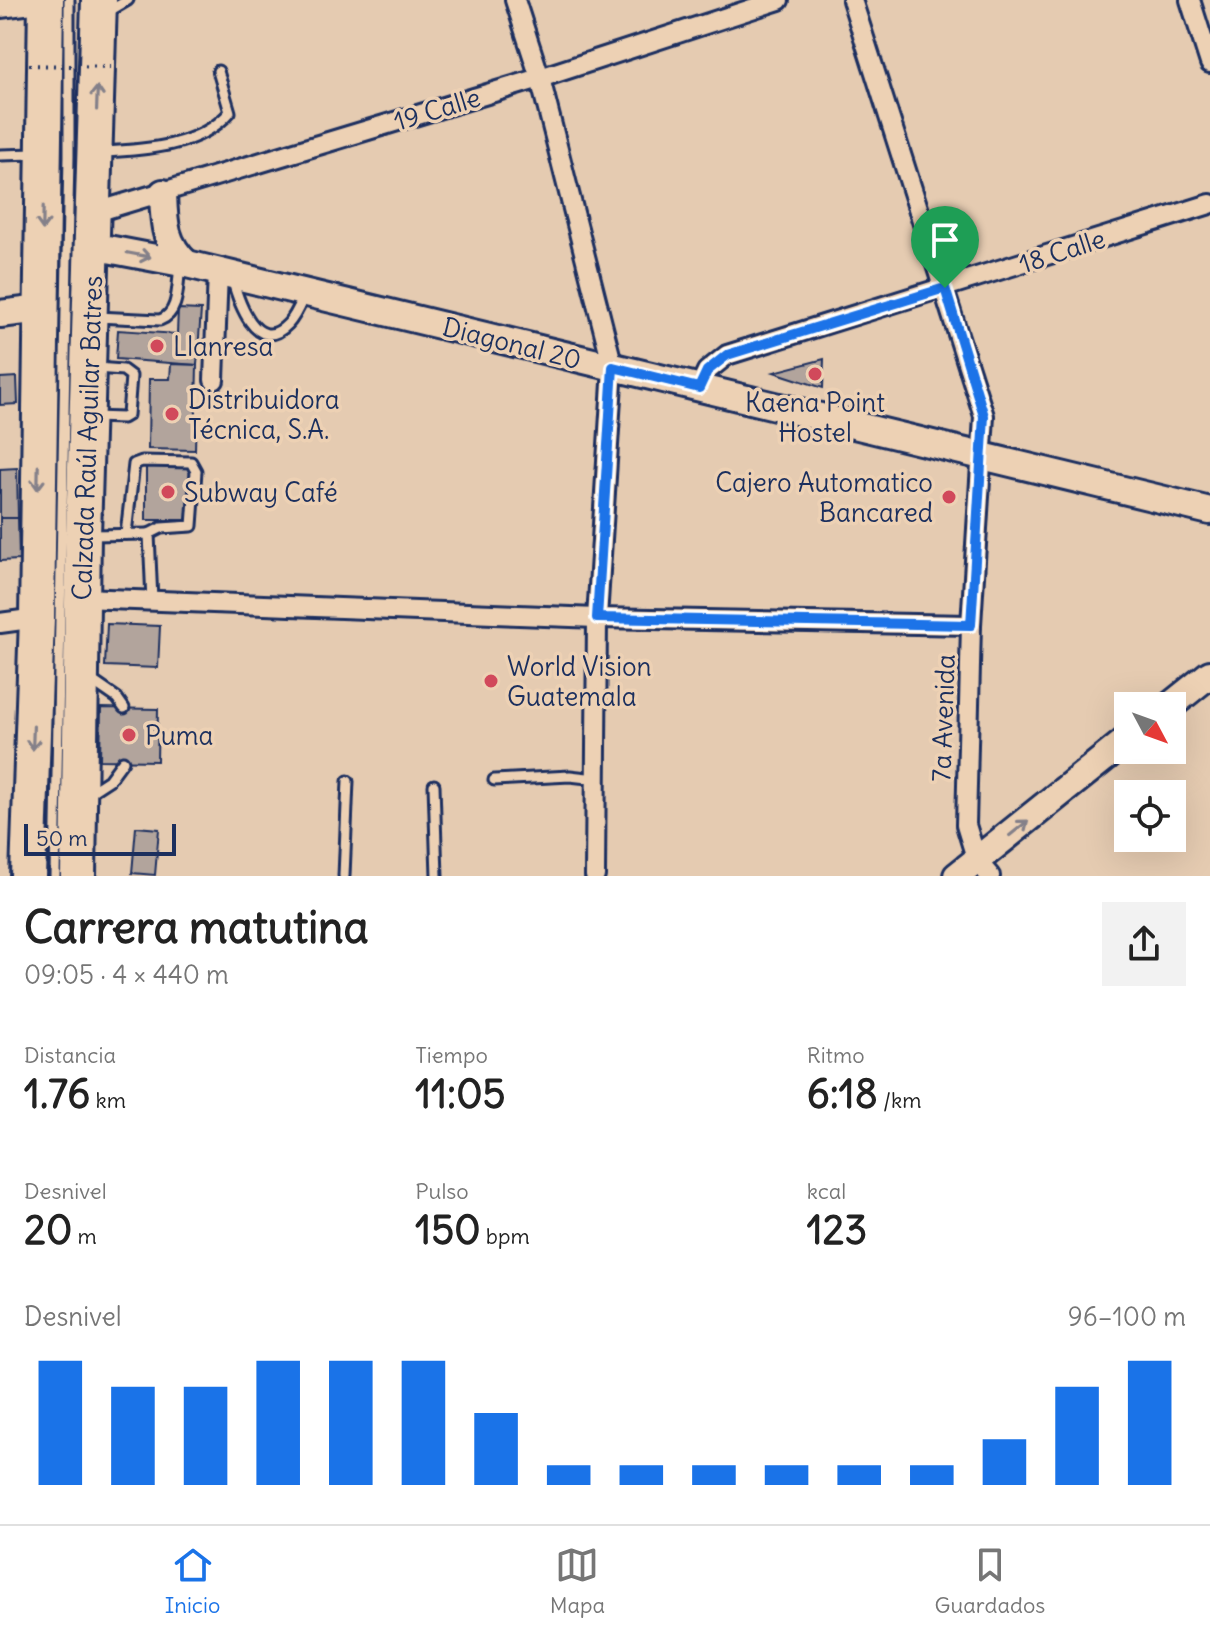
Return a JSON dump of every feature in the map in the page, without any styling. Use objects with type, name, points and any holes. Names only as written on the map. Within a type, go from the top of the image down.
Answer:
[{"type":"highway","name":"Calzada Raúl Aguilar Batres","points":[[28,876],[37,618],[46,0]]},
{"type":"highway","name":"Calzada Raúl Aguilar Batres","points":[[78,876],[83,535],[99,8]]},
{"type":"street","points":[[0,4],[32,0]]},
{"type":"street","points":[[515,0],[540,78],[613,367],[597,618],[595,876]]},
{"type":"street","name":"19 Calle","points":[[93,230],[163,193],[540,78],[779,0]]},
{"type":"street","name":"7a Avenida","points":[[852,0],[984,416],[971,625],[966,825],[975,871]]},
{"type":"street","points":[[1190,0],[1210,63]]},
{"type":"street","points":[[163,193],[164,228],[168,242],[183,263]]},
{"type":"street","name":"18 Calle","points":[[699,388],[707,371],[727,355],[1210,204]]},
{"type":"street","name":"Diagonal 20","points":[[93,230],[183,263],[1210,511]]},
{"type":"street","points":[[214,380],[224,273]]},
{"type":"street","points":[[0,314],[41,309]]},
{"type":"street","points":[[82,598],[597,618],[971,625]]},
{"type":"street","points":[[0,623],[37,618]]},
{"type":"street","points":[[1186,693],[1210,674]]},
{"type":"street","points":[[975,871],[1114,751]]},
{"type":"lane","points":[[55,876],[69,156],[69,0]]},
{"type":"lane","points":[[99,8],[128,0]]},
{"type":"lane","points":[[95,152],[178,144],[219,122],[230,112],[218,71]]},
{"type":"lane","points":[[0,155],[43,154]]},
{"type":"lane","points":[[90,316],[160,320],[169,317],[174,310],[183,263]]},
{"type":"lane","points":[[224,273],[246,319],[268,333],[279,331],[290,323],[306,293]]},
{"type":"lane","points":[[83,535],[149,534],[161,528],[192,526],[196,471],[191,462],[142,461],[134,464],[126,534]]},
{"type":"lane","points":[[149,534],[152,601]]},
{"type":"lane","points":[[81,673],[117,698],[124,708]]},
{"type":"lane","points":[[79,799],[109,780],[123,761]]},
{"type":"lane","points":[[494,780],[570,776],[596,779]]},
{"type":"lane","points":[[344,876],[348,781]]},
{"type":"lane","points":[[434,785],[437,876]]},
{"type":"path","points":[[29,65],[113,67]]},
{"type":"building","name":"Llanresa","points":[[178,309],[201,310],[197,365],[116,359],[118,330],[177,334]]},
{"type":"building","points":[[824,359],[823,388],[774,372]]},
{"type":"building","name":"Distribuidora Técnica, S.A.","points":[[171,364],[197,365],[195,450],[148,449],[149,379],[170,379]]},
{"type":"building","points":[[17,377],[18,404],[0,405],[0,378]]},
{"type":"building","name":"Subway Café","points":[[146,464],[191,464],[190,520],[146,520]]},
{"type":"building","points":[[17,468],[18,518],[0,518],[0,469]]},
{"type":"building","points":[[0,518],[18,518],[19,560],[0,561]]},
{"type":"building","points":[[107,624],[160,626],[158,668],[105,666]]},
{"type":"building","name":"Puma","points":[[101,708],[158,709],[157,761],[100,760]]},
{"type":"building","points":[[136,827],[159,829],[155,875],[132,873]]},
{"type":"place","name":"Llanresa","points":[[157,346]]},
{"type":"place","name":"Kaena Point Hostel","points":[[815,374]]},
{"type":"place","name":"Distribuidora Técnica, S.A.","points":[[172,414]]},
{"type":"place","name":"Subway Café","points":[[168,492]]},
{"type":"place","name":"Cajero Automatico Bancared","points":[[949,497]]},
{"type":"place","name":"World Vision Guatemala","points":[[491,681]]},
{"type":"place","name":"Puma","points":[[129,735]]},
{"type":"route","points":[[945,288],[984,416],[971,625],[597,618],[613,367],[699,388],[707,371],[727,355],[945,288]]}]
